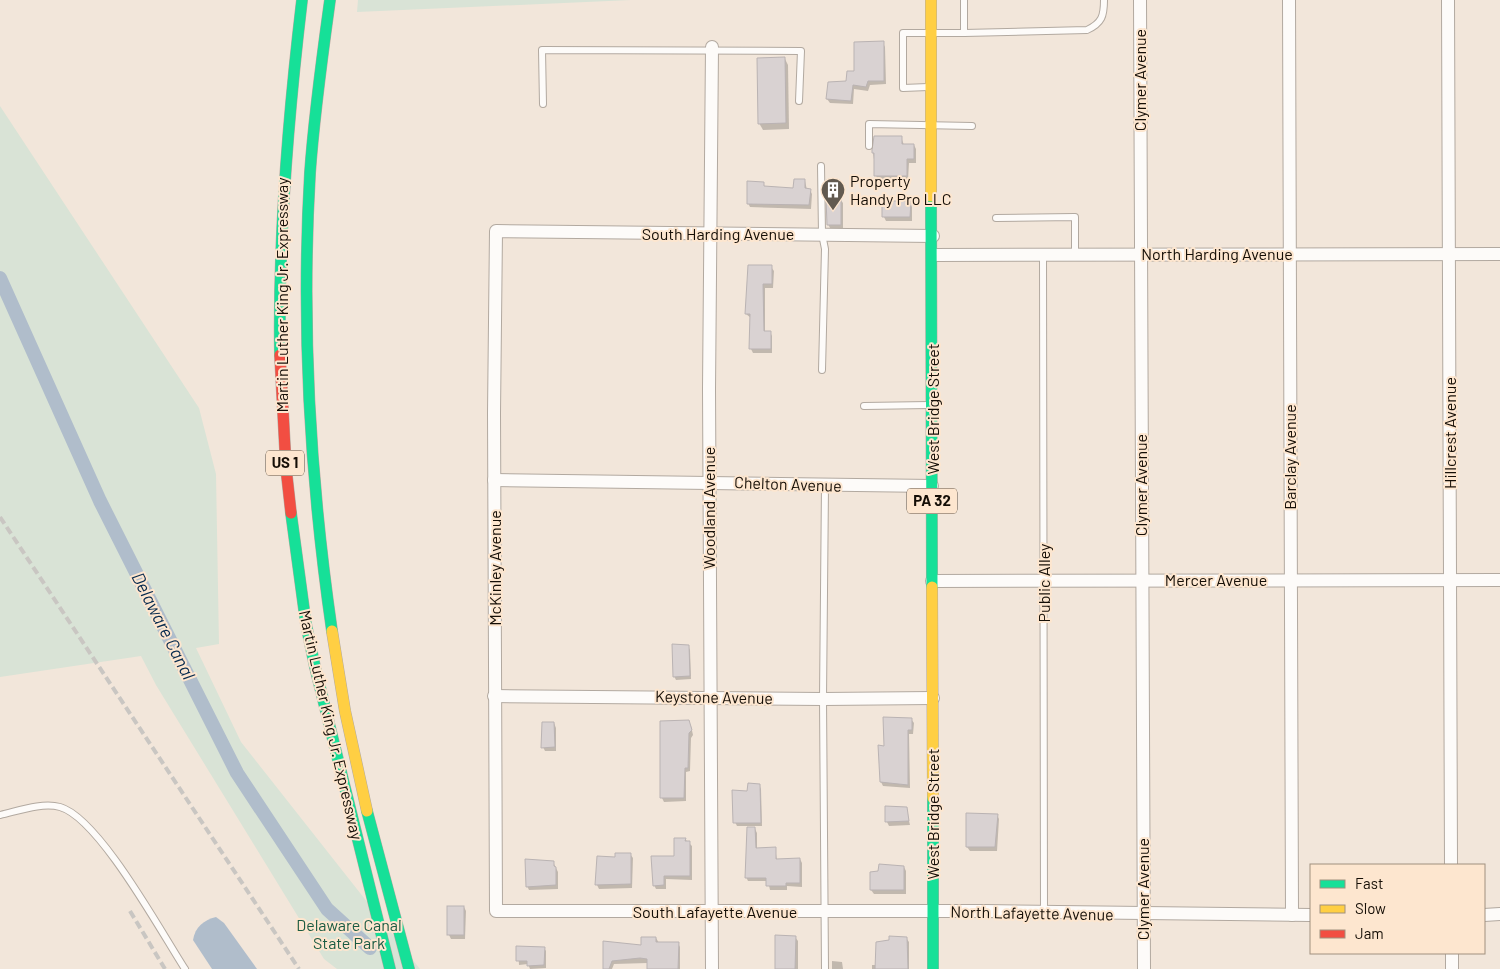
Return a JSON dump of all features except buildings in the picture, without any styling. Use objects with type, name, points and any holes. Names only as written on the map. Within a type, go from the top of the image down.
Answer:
[{"type":"main road","name":"Martin Luther King Jr. Expressway","points":[[302,0],[288,107],[281,193],[279,337],[282,434],[292,528],[306,623],[328,726],[390,969]]},
{"type":"main road","name":"Martin Luther King Jr. Expressway","points":[[330,0],[309,194],[306,337],[310,440],[324,573],[344,703],[355,759],[408,969]]},
{"type":"main road","name":"West Bridge Street","points":[[931,0],[933,236],[932,969]]},
{"type":"street","name":"Clymer Avenue","points":[[1140,0],[1144,969]]},
{"type":"street","name":"Barclay Avenue","points":[[1289,0],[1292,914]]},
{"type":"street","name":"Hillcrest Avenue","points":[[1448,0],[1451,864]]},
{"type":"street","name":"Woodland Avenue","points":[[711,49],[709,482],[712,969]]},
{"type":"street","name":"McKinley Avenue","points":[[496,911],[494,480],[496,231],[502,231]]},
{"type":"street","name":"South Harding Avenue","points":[[502,231],[933,236]]},
{"type":"street","name":"North Harding Avenue","points":[[933,255],[1141,253],[1500,254]]},
{"type":"street","name":"Chelton Avenue","points":[[494,480],[932,486]]},
{"type":"street","name":"Mercer Avenue","points":[[932,581],[1500,580]]},
{"type":"street","name":"Keystone Avenue","points":[[494,696],[823,699],[933,698]]},
{"type":"street","name":"South Lafayette Avenue","points":[[496,911],[933,912]]},
{"type":"street","name":"North Lafayette Avenue","points":[[933,912],[1310,915]]},
{"type":"street","points":[[1485,915],[1500,914]]},
{"type":"street","points":[[1452,954],[1452,969]]},
{"type":"lane","points":[[964,0],[964,33]]},
{"type":"lane","points":[[932,87],[903,88],[902,33],[1087,30],[1097,26],[1103,19],[1104,0]]},
{"type":"lane","points":[[543,104],[542,50],[801,50],[799,101]]},
{"type":"lane","points":[[869,146],[869,124],[972,126]]},
{"type":"lane","points":[[821,166],[822,234],[825,249],[822,370]]},
{"type":"lane","points":[[996,218],[1075,217],[1075,254]]},
{"type":"lane","name":"Public Alley","points":[[1043,254],[1044,913]]},
{"type":"lane","points":[[864,406],[933,405]]},
{"type":"lane","points":[[825,486],[823,699],[825,969]]},
{"type":"lane","points":[[0,815],[47,806],[60,807],[84,822],[106,845],[185,969]]},
{"type":"green space","points":[[358,0],[631,0],[357,12]]},
{"type":"green space","name":"Delaware Canal State Park","points":[[0,106],[199,408],[216,474],[219,644],[196,648],[241,742],[420,969],[337,969],[324,959],[156,685],[141,656],[0,677]]},
{"type":"water","points":[[216,917],[224,923],[257,969],[212,969],[193,940],[196,931],[201,925]]},
{"type":"waterway","name":"Delaware Canal","points":[[0,278],[100,501],[237,773],[327,909],[370,948]]},
{"type":"railway","points":[[0,517],[299,969]]},
{"type":"railway","points":[[130,911],[165,969]]},
{"type":"traffic: fast","points":[[280,355],[282,221],[292,89],[302,0]]},
{"type":"traffic: fast","points":[[330,0],[318,86],[310,173],[307,230],[307,345],[313,460],[324,574],[332,631]]},
{"type":"traffic: fast","points":[[931,196],[932,587]]},
{"type":"traffic: fast","points":[[291,513],[306,624],[315,667],[390,969]]},
{"type":"traffic: fast","points":[[933,798],[933,969]]},
{"type":"traffic: fast","points":[[367,811],[409,969]]},
{"type":"traffic: slow","points":[[931,0],[931,196]]},
{"type":"traffic: slow","points":[[932,587],[933,798]]},
{"type":"traffic: slow","points":[[332,631],[345,711],[367,811]]},
{"type":"traffic: jam","points":[[280,355],[286,468],[291,513]]},
{"type":"place","name":"Property Handy Pro LLC","points":[[833,211]]}]
